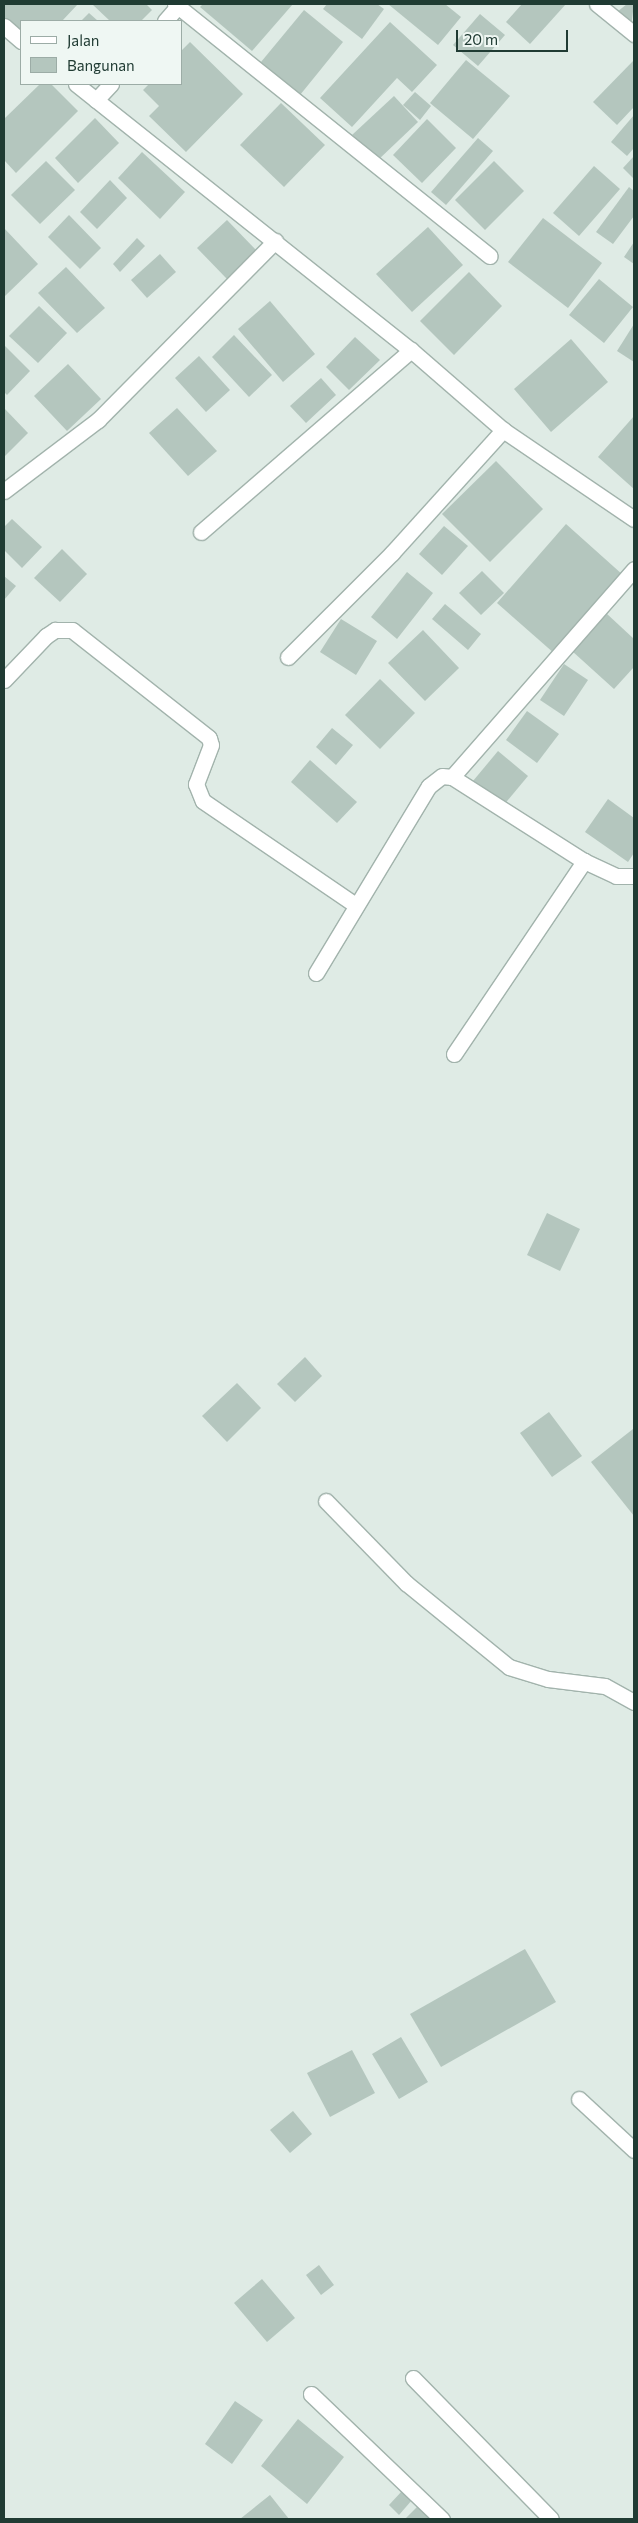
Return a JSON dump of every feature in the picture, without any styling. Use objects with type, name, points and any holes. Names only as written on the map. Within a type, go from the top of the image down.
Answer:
[{"type":"street","points":[[597,4],[634,34]]},
{"type":"street","points":[[166,20],[176,5],[489,256]]},
{"type":"street","points":[[4,26],[20,40]]},
{"type":"street","points":[[77,85],[411,350],[503,430],[634,519]]},
{"type":"street","points":[[96,100],[109,85]]},
{"type":"street","points":[[4,491],[98,420],[275,241]]},
{"type":"street","points":[[201,532],[411,350]]},
{"type":"street","points":[[288,657],[392,553],[503,430]]},
{"type":"street","points":[[452,777],[634,569]]},
{"type":"street","points":[[4,680],[46,636],[55,630],[72,630],[208,738],[211,745],[196,784],[204,801],[354,904]]},
{"type":"street","points":[[316,973],[354,904],[435,778],[452,777],[584,861],[616,876],[634,876]]},
{"type":"street","points":[[454,1054],[584,861]]},
{"type":"street","points":[[326,1501],[406,1583],[509,1667],[548,1679],[605,1686],[634,1702]]},
{"type":"street","points":[[579,2099],[634,2150]]},
{"type":"street","points":[[413,2378],[551,2519]]},
{"type":"street","points":[[312,2394],[442,2519]]},
{"type":"building","points":[[4,4],[78,4],[63,20],[20,20],[20,33],[4,19]]},
{"type":"building","points":[[92,4],[146,4],[152,10],[142,20],[109,20]]},
{"type":"building","points":[[203,4],[293,4],[252,51],[200,7]]},
{"type":"building","points":[[327,4],[377,4],[384,9],[362,39],[323,9]]},
{"type":"building","points":[[388,4],[445,4],[461,17],[438,45]]},
{"type":"building","points":[[522,4],[566,4],[530,44],[506,22]]},
{"type":"building","points":[[627,4],[634,4],[631,27],[617,12]]},
{"type":"building","points":[[304,10],[343,42],[300,95],[261,62]]},
{"type":"building","points":[[89,13],[97,20],[82,20]]},
{"type":"building","points":[[480,14],[505,35],[478,66],[453,45]]},
{"type":"building","points":[[390,22],[437,65],[412,92],[397,78],[352,127],[320,98]]},
{"type":"building","points":[[190,42],[243,94],[186,152],[149,116],[159,106],[143,90],[148,85],[182,85],[182,50]]},
{"type":"building","points":[[466,60],[510,96],[473,139],[430,103]]},
{"type":"building","points":[[634,60],[634,107],[617,125],[593,102]]},
{"type":"building","points":[[39,85],[52,85],[78,111],[16,173],[4,160],[4,119]]},
{"type":"building","points":[[415,92],[431,106],[420,120],[403,105]]},
{"type":"building","points":[[394,96],[418,122],[377,161],[352,135]]},
{"type":"building","points":[[281,103],[325,145],[284,187],[240,145]]},
{"type":"building","points":[[634,115],[634,148],[627,156],[611,142]]},
{"type":"building","points":[[95,118],[119,143],[78,183],[55,158]]},
{"type":"building","points":[[427,119],[456,148],[422,183],[393,155]]},
{"type":"building","points":[[478,138],[493,151],[446,205],[431,192]]},
{"type":"building","points":[[142,152],[185,192],[160,219],[118,178]]},
{"type":"building","points":[[634,156],[634,179],[623,168]]},
{"type":"building","points":[[46,161],[75,190],[40,224],[11,195]]},
{"type":"building","points":[[494,161],[524,191],[485,230],[455,200]]},
{"type":"building","points":[[594,166],[620,189],[579,236],[553,213]]},
{"type":"building","points":[[110,180],[127,198],[97,229],[80,212]]},
{"type":"building","points":[[629,187],[634,191],[634,216],[613,244],[596,232]]},
{"type":"building","points":[[69,215],[101,248],[80,269],[48,237]]},
{"type":"building","points":[[543,218],[602,263],[568,308],[508,262]]},
{"type":"building","points":[[227,220],[257,251],[227,279],[197,248]]},
{"type":"building","points":[[428,227],[463,265],[412,312],[376,274]]},
{"type":"building","points":[[4,228],[38,264],[4,297]]},
{"type":"building","points":[[137,238],[145,246],[120,272],[113,264]]},
{"type":"building","points":[[634,242],[634,264],[624,257]]},
{"type":"building","points":[[160,254],[176,272],[147,298],[131,280]]},
{"type":"building","points":[[66,267],[105,308],[77,333],[38,293]]},
{"type":"building","points":[[469,272],[502,306],[454,355],[420,321]]},
{"type":"building","points":[[599,279],[633,307],[604,343],[569,315]]},
{"type":"building","points":[[270,301],[315,354],[283,382],[238,329]]},
{"type":"building","points":[[39,306],[67,333],[38,363],[9,336]]},
{"type":"building","points":[[634,324],[634,362],[617,351]]},
{"type":"building","points":[[234,335],[272,375],[249,397],[212,357]]},
{"type":"building","points":[[355,337],[380,360],[349,390],[326,367]]},
{"type":"building","points":[[571,339],[608,382],[551,432],[514,389]]},
{"type":"building","points":[[4,345],[30,371],[7,395],[4,392]]},
{"type":"building","points":[[199,356],[230,390],[206,412],[175,378]]},
{"type":"building","points":[[68,364],[101,399],[67,431],[34,396]]},
{"type":"building","points":[[321,378],[336,395],[306,423],[290,406]]},
{"type":"building","points":[[4,408],[28,433],[4,457]]},
{"type":"building","points":[[177,408],[217,451],[188,476],[149,433]]},
{"type":"building","points":[[634,416],[634,489],[598,457]]},
{"type":"building","points":[[496,461],[543,509],[490,562],[442,514]]},
{"type":"building","points":[[12,519],[42,547],[22,568],[4,550],[4,527]]},
{"type":"building","points":[[566,524],[623,575],[555,654],[497,603]]},
{"type":"building","points":[[444,526],[468,546],[442,575],[419,554]]},
{"type":"building","points":[[62,549],[87,574],[60,602],[34,578]]},
{"type":"building","points":[[482,571],[504,593],[481,615],[459,593]]},
{"type":"building","points":[[407,572],[433,593],[397,639],[371,617]]},
{"type":"building","points":[[4,576],[16,586],[4,600]]},
{"type":"building","points":[[445,604],[481,634],[468,650],[432,619]]},
{"type":"building","points":[[606,613],[634,639],[634,667],[614,689],[572,651]]},
{"type":"building","points":[[341,619],[377,641],[356,675],[320,652]]},
{"type":"building","points":[[423,630],[459,668],[425,701],[388,663]]},
{"type":"building","points":[[564,664],[588,680],[564,716],[540,700]]},
{"type":"building","points":[[380,679],[415,713],[380,749],[345,715]]},
{"type":"building","points":[[527,711],[559,734],[537,763],[506,740]]},
{"type":"building","points":[[332,728],[353,745],[336,765],[316,747]]},
{"type":"building","points":[[498,751],[528,776],[503,806],[473,781]]},
{"type":"building","points":[[310,760],[357,802],[337,823],[291,782]]},
{"type":"building","points":[[608,799],[634,818],[634,853],[628,862],[585,832]]},
{"type":"building","points":[[547,1213],[580,1229],[560,1271],[527,1255]]},
{"type":"building","points":[[305,1357],[322,1376],[295,1402],[277,1384]]},
{"type":"building","points":[[237,1383],[261,1408],[227,1442],[202,1416]]},
{"type":"building","points":[[549,1412],[582,1456],[552,1477],[520,1433]]},
{"type":"building","points":[[633,1429],[634,1431],[634,1516],[591,1462]]},
{"type":"building","points":[[525,1949],[556,2002],[441,2067],[410,2014]]},
{"type":"building","points":[[401,2037],[428,2082],[399,2099],[372,2054]]},
{"type":"building","points":[[352,2050],[375,2093],[330,2117],[307,2073]]},
{"type":"building","points":[[293,2111],[312,2134],[290,2153],[270,2130]]},
{"type":"building","points":[[319,2265],[334,2285],[321,2295],[306,2275]]},
{"type":"building","points":[[262,2279],[295,2318],[267,2342],[234,2303]]},
{"type":"building","points":[[235,2401],[263,2420],[232,2464],[205,2444]]},
{"type":"building","points":[[298,2419],[344,2457],[307,2504],[261,2466]]},
{"type":"building","points":[[402,2491],[412,2500],[399,2515],[389,2505]]},
{"type":"building","points":[[270,2495],[289,2519],[240,2519]]},
{"type":"building","points":[[418,2506],[431,2519],[405,2519]]}]
